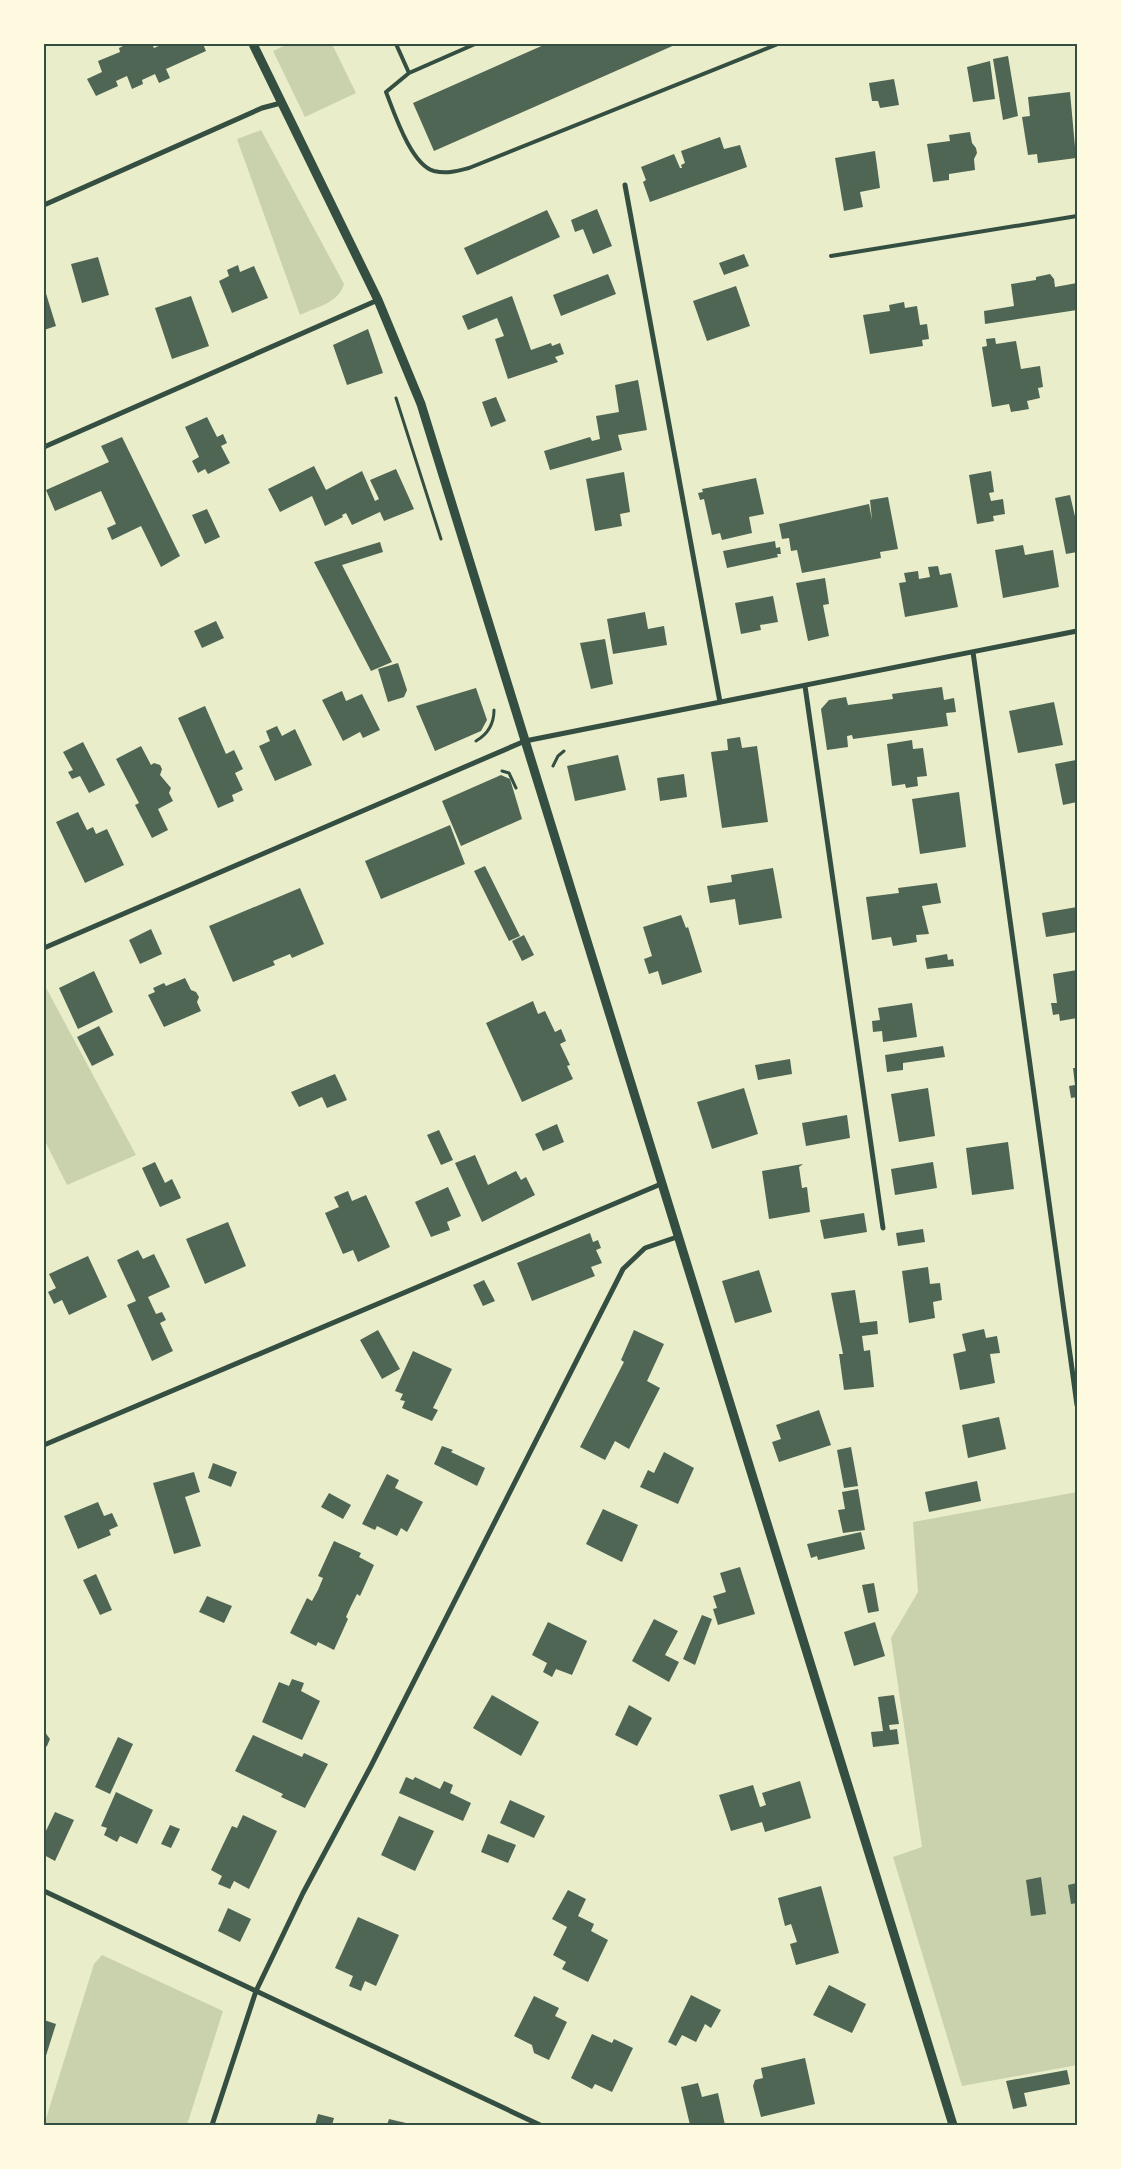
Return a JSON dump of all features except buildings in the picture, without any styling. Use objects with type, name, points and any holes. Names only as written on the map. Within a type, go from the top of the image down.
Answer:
[{"type":"street","points":[[252,44],[378,300],[421,404],[953,2125]]},
{"type":"street","points":[[44,205],[262,108],[281,103]]},
{"type":"street","points":[[625,185],[720,702]]},
{"type":"street","points":[[44,447],[378,300]]},
{"type":"street","points":[[44,948],[525,741],[1077,631]]},
{"type":"street","points":[[973,652],[1077,1405]]},
{"type":"street","points":[[805,686],[883,1228]]},
{"type":"street","points":[[44,1445],[661,1184]]},
{"type":"street","points":[[212,2125],[256,1992],[303,1893],[375,1757],[623,1269],[645,1248],[677,1237]]},
{"type":"street","points":[[44,1891],[540,2125]]},
{"type":"lane","points":[[396,44],[408,73]]},
{"type":"lane","points":[[475,44],[408,73],[386,92],[403,134],[420,161],[432,171],[449,173],[469,168],[778,44]]},
{"type":"lane","points":[[831,256],[1077,216]]},
{"type":"path","points":[[393,389],[441,540]]},
{"type":"path","points":[[474,742],[487,734],[493,722],[493,706]]},
{"type":"path","points":[[497,771],[509,773],[516,788]]},
{"type":"green space","points":[[288,44],[332,44],[356,93],[305,117],[273,51]]},
{"type":"green space","points":[[261,130],[344,284],[337,296],[332,300],[300,315],[237,139]]},
{"type":"green space","points":[[44,984],[136,1155],[67,1185],[44,1139]]},
{"type":"green space","points":[[1077,1492],[1077,2065],[962,2086],[893,1857],[922,1847],[891,1638],[918,1592],[913,1522]]},
{"type":"green space","points":[[102,1955],[223,2011],[187,2125],[44,2125],[94,1964]]}]
